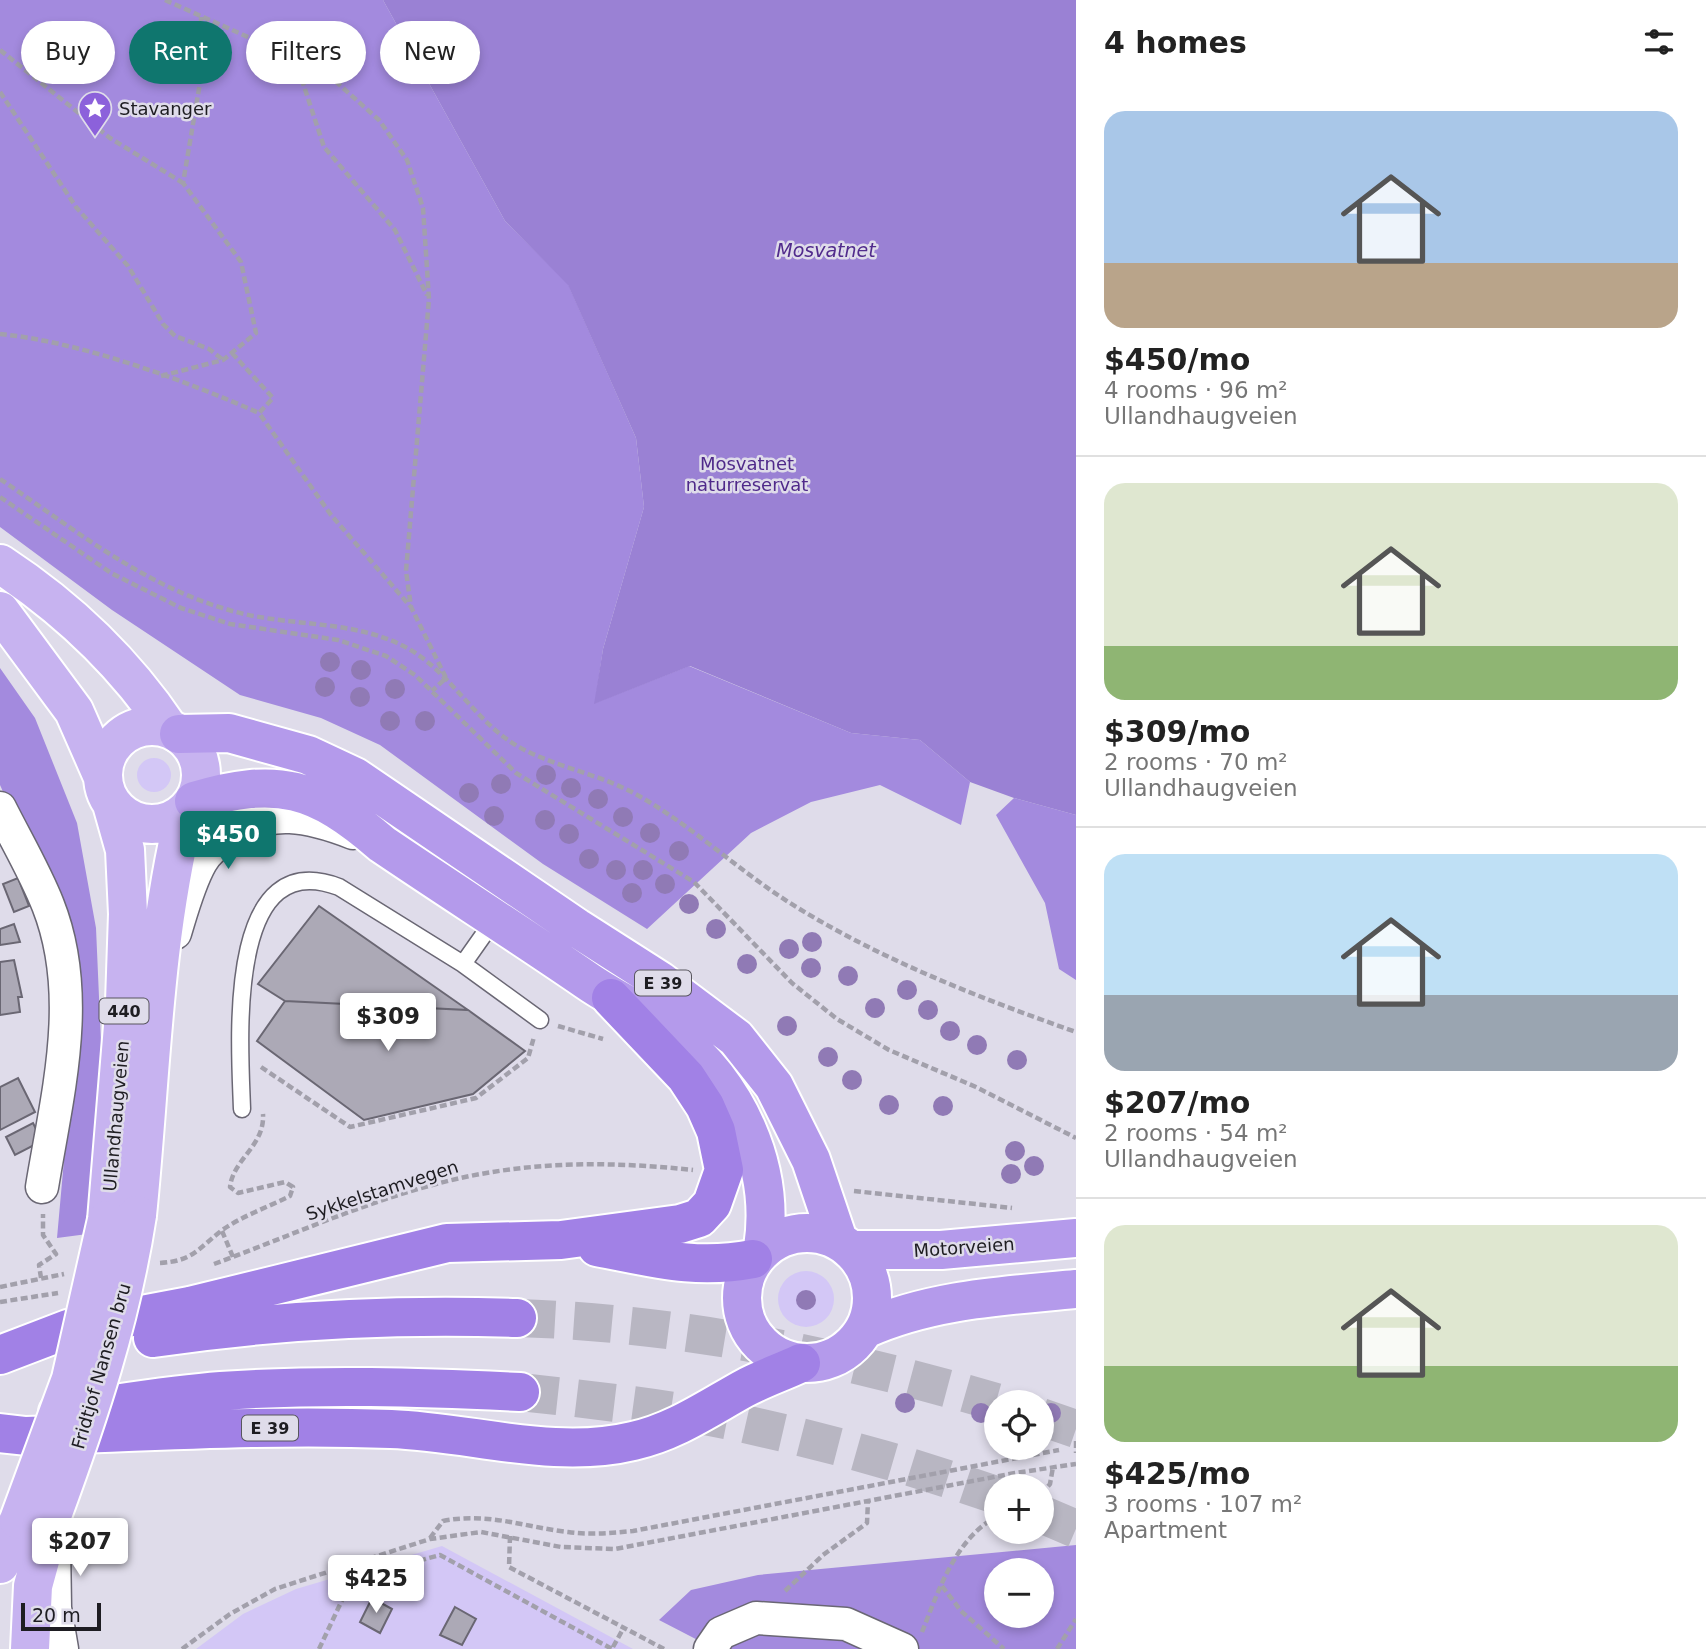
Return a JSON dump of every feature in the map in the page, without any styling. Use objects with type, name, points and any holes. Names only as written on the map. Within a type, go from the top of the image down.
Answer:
[{"type":"highway","name":"E 39","points":[[0,1433],[26,1436],[312,1427],[460,1433],[567,1448],[600,1447],[634,1441],[670,1429],[745,1387],[801,1363],[820,1362],[838,1356],[853,1344],[865,1329],[872,1309],[872,1287],[865,1267],[845,1245],[811,1160],[774,1086],[723,1026],[355,777],[308,755],[229,733],[174,731]]},
{"type":"highway","name":"E 39","points":[[190,807],[244,788],[287,789],[313,797],[348,814],[382,844],[494,920],[611,998],[673,1034],[716,1078],[736,1108],[761,1167],[767,1197],[758,1254]]},
{"type":"highway","name":"E 39","points":[[0,1355],[68,1329],[190,1306],[447,1243],[561,1240],[680,1224],[699,1218],[720,1190],[724,1170],[716,1131],[705,1105],[687,1077],[611,998]]},
{"type":"highway","name":"E 39","points":[[801,1363],[773,1354],[752,1334],[744,1316],[741,1296],[744,1277],[758,1254],[780,1237],[799,1232],[820,1233],[845,1245]]},
{"type":"highway","name":"Motorveien","points":[[845,1245],[942,1251],[1076,1238]]},
{"type":"highway","name":"E 39","points":[[561,1240],[686,1264],[717,1266],[758,1254]]},
{"type":"highway","name":"E 39","points":[[865,1329],[893,1317],[954,1301],[1076,1289]]},
{"type":"highway","points":[[0,1361],[216,1328],[299,1321],[445,1315],[517,1318]]},
{"type":"highway","name":"E 39","points":[[0,1420],[219,1391],[356,1385],[520,1392]]},
{"type":"main road","name":"440","points":[[0,564],[37,588],[108,651],[174,731],[190,744],[202,772],[190,807]]},
{"type":"main road","name":"Ullandhaugveien","points":[[0,611],[74,711],[108,790],[125,850],[128,914],[122,1218]]},
{"type":"main road","points":[[174,731],[153,726],[137,728],[123,736],[112,747],[108,790],[124,815],[139,822],[155,824],[171,821],[190,807]]},
{"type":"main road","name":"Ullandhaugveien","points":[[122,1218],[175,852],[190,807]]},
{"type":"main road","name":"Fridtjof Nansen bru","points":[[36,1516],[101,1379],[128,1272],[122,1218]]},
{"type":"main road","name":"440","points":[[0,1564],[36,1516]]},
{"type":"main road","name":"440","points":[[28,1649],[36,1516]]},
{"type":"main road","name":"440","points":[[0,1629],[17,1638],[28,1649]]},
{"type":"street","points":[[0,808],[48,906],[67,1000],[64,1058],[42,1187]]},
{"type":"street","points":[[152,1012],[191,885],[202,860],[218,842],[260,820],[289,815],[321,821],[382,844]]},
{"type":"street","name":"440","points":[[36,1516],[62,1649]]},
{"type":"street","points":[[710,1649],[721,1633],[756,1618],[846,1624],[911,1643]]},
{"type":"lane","points":[[242,1109],[241,984],[249,938],[265,907],[296,881],[320,880],[339,887],[463,964],[540,1020]]},
{"type":"lane","points":[[463,964],[494,920]]},
{"type":"path","points":[[165,0],[246,37]]},
{"type":"path","points":[[183,183],[202,71],[201,17]]},
{"type":"path","points":[[0,50],[110,138],[183,183],[241,262],[256,334],[223,360],[161,376]]},
{"type":"path","points":[[303,84],[324,147],[396,230],[429,299]]},
{"type":"path","points":[[338,84],[379,120],[407,160],[423,208],[429,299],[406,571],[411,607]]},
{"type":"path","points":[[0,92],[76,207],[128,266],[163,324],[175,336],[209,349],[223,360]]},
{"type":"path","points":[[0,334],[35,337],[210,391],[259,413],[331,514],[411,607],[446,678]]},
{"type":"path","points":[[232,352],[273,398],[259,413]]},
{"type":"path","points":[[0,479],[121,563],[165,587],[232,611],[363,631],[384,637],[421,657],[446,678],[485,721],[520,748],[608,780],[642,797],[760,884],[820,922],[923,973],[1076,1032]]},
{"type":"path","points":[[0,497],[111,573],[159,598],[230,624],[360,645],[399,664],[432,691],[516,773],[694,882],[792,983],[837,1019],[889,1050],[976,1087],[1076,1138]]},
{"type":"path","points":[[432,691],[446,678]]},
{"type":"path","points":[[240,1049],[260,1067],[350,1127],[476,1098],[528,1058],[540,1020]]},
{"type":"path","points":[[260,1067],[261,1079]]},
{"type":"path","points":[[179,1262],[202,1250],[222,1231],[290,1196],[293,1187],[285,1182],[238,1193],[230,1187],[232,1174],[256,1146],[264,1125],[262,1102]]},
{"type":"path","name":"Sykkelstamvegen","points":[[212,1265],[390,1198],[470,1176],[542,1165],[595,1163],[704,1171]]},
{"type":"path","points":[[41,1278],[39,1265],[55,1254],[43,1235],[42,1187]]},
{"type":"path","points":[[844,1190],[1018,1209]]},
{"type":"path","points":[[222,1231],[233,1257]]},
{"type":"path","points":[[1076,1441],[1076,1453]]},
{"type":"path","points":[[430,1539],[443,1521],[465,1517],[501,1518],[581,1533],[633,1531],[1059,1450]]},
{"type":"path","points":[[182,1649],[230,1614],[275,1589],[430,1539],[465,1533],[510,1536],[561,1547],[615,1549],[1076,1464]]},
{"type":"path","points":[[1052,1474],[1053,1467]]},
{"type":"path","points":[[756,1618],[823,1555],[867,1523],[868,1501]]},
{"type":"path","points":[[911,1643],[941,1585],[975,1533],[984,1526]]},
{"type":"path","points":[[510,1536],[509,1567],[664,1649]]},
{"type":"path","points":[[319,1649],[352,1578],[440,1555],[613,1648],[624,1629]]},
{"type":"path","points":[[941,1585],[961,1611],[1004,1649]]},
{"type":"path","points":[[1057,1649],[1076,1619]]},
{"type":"shaded area","points":[[0,0],[383,0],[395,21],[380,21],[380,84],[429,84],[505,221],[568,284],[636,438],[644,507],[603,649],[595,703],[689,666],[851,733],[920,740],[970,782],[961,825],[880,785],[811,802],[751,833],[647,929],[543,864],[380,745],[321,718],[240,695],[112,610],[0,527]]},
{"type":"shaded area","points":[[0,668],[35,718],[77,823],[96,928],[101,1043],[95,1233],[57,1238],[72,1071],[72,945],[0,785]]},
{"type":"shaded area","points":[[154,758],[166,763],[171,775],[166,787],[154,792],[142,787],[137,775],[142,763]]},
{"type":"shaded area","points":[[1014,798],[1076,815],[1076,980],[1059,969],[1045,903],[996,815]]},
{"type":"shaded area","points":[[806,1271],[817,1273],[826,1279],[832,1288],[832,1310],[826,1319],[817,1325],[806,1327],[795,1325],[786,1319],[780,1310],[778,1299],[780,1288],[786,1279],[795,1273]]},
{"type":"shaded area","points":[[1076,1545],[1076,1649],[715,1649],[659,1620],[691,1590],[758,1575]]},
{"type":"shaded area","points":[[442,1546],[633,1649],[196,1649],[243,1614],[296,1589]]},
{"type":"water","name":"Mosvatnet","points":[[383,0],[1076,0],[1076,815],[1014,798],[970,782],[920,740],[851,733],[690,666],[594,704],[603,649],[644,507],[636,438],[568,285],[505,221],[429,84],[480,84],[480,21],[395,21]]},
{"type":"building","points":[[18,878],[29,906],[14,912],[3,884]]},
{"type":"building","points":[[319,906],[468,1010],[285,1001],[258,984]]},
{"type":"building","points":[[14,924],[20,942],[0,945],[0,929]]},
{"type":"building","points":[[14,960],[22,997],[18,997],[20,1012],[0,1015],[0,962]]},
{"type":"building","points":[[285,1001],[468,1010],[525,1051],[473,1094],[364,1120],[257,1041]]},
{"type":"building","points":[[18,1078],[35,1112],[0,1130],[0,1087]]},
{"type":"building","points":[[33,1123],[42,1141],[15,1155],[6,1137]]},
{"type":"building","points":[[372,1598],[392,1609],[380,1633],[360,1622]]},
{"type":"building","points":[[455,1607],[476,1619],[462,1645],[440,1635]]},
{"type":"tunnel","points":[[517,1318],[640,1327],[759,1345],[877,1370],[984,1399]]},
{"type":"tunnel","points":[[520,1392],[603,1401],[740,1423],[869,1455],[984,1491]]},
{"type":"tunnel","points":[[1054,1421],[1076,1429]]},
{"type":"tunnel","points":[[1054,1520],[1076,1529]]},
{"type":"place","name":"Stavanger","points":[[95,138]]},
{"type":"park label","name":"Mosvatnet naturreservat","points":[[747,473]]}]
